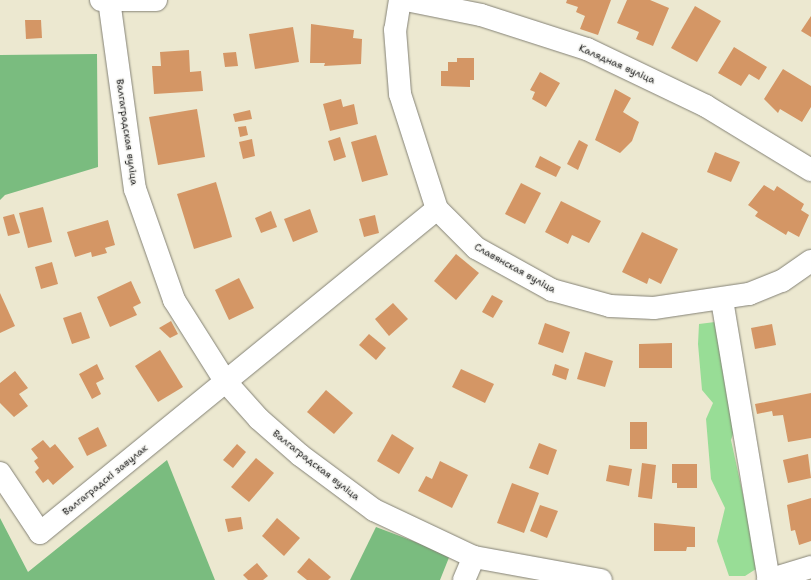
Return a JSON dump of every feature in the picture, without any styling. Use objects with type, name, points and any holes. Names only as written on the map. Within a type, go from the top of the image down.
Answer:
[{"type":"street","points":[[101,0],[156,0]]},
{"type":"street","name":"Валгаградская вуліца","points":[[109,0],[135,189],[174,300],[225,381],[258,419],[294,450],[374,510],[474,557],[601,580]]},
{"type":"street","name":"Славянская вуліца","points":[[400,0],[395,30],[400,94],[437,209],[476,248],[552,290],[610,306],[654,308],[722,300],[782,281],[811,261]]},
{"type":"street","name":"Калядная вуліца","points":[[406,0],[481,14],[587,49],[706,106],[811,170]]},
{"type":"street","points":[[225,381],[437,209]]},
{"type":"street","points":[[722,300],[769,580],[811,567]]},
{"type":"street","name":"Валгаградскі завулак","points":[[0,473],[40,533],[225,381]]},
{"type":"street","points":[[464,580],[474,557]]},
{"type":"green space","points":[[97,54],[98,167],[5,195],[0,200],[0,55]]},
{"type":"green space","points":[[715,322],[736,425],[731,440],[756,554],[756,569],[745,576],[729,576],[717,541],[725,508],[711,479],[706,419],[713,403],[702,390],[698,344],[699,324]]},
{"type":"green space","points":[[167,460],[215,580],[0,580],[0,518],[28,572]]},
{"type":"green space","points":[[376,527],[450,555],[440,580],[350,580]]},
{"type":"building","points":[[567,0],[611,0],[598,35],[580,29],[585,16],[576,12],[578,7],[566,3]]},
{"type":"building","points":[[627,0],[650,0],[669,8],[653,46],[636,39],[639,32],[617,23]]},
{"type":"building","points":[[695,6],[721,21],[697,62],[671,48]]},
{"type":"building","points":[[811,16],[811,37],[801,31]]},
{"type":"building","points":[[25,20],[41,20],[42,38],[26,39]]},
{"type":"building","points":[[311,24],[354,30],[353,38],[362,39],[361,64],[324,66],[325,63],[310,63]]},
{"type":"building","points":[[293,27],[299,62],[255,69],[249,34]]},
{"type":"building","points":[[734,47],[767,67],[759,80],[749,74],[741,86],[718,73]]},
{"type":"building","points":[[189,50],[190,72],[201,71],[203,91],[154,94],[152,66],[161,66],[160,52]]},
{"type":"building","points":[[236,52],[238,66],[225,67],[223,53]]},
{"type":"building","points":[[457,58],[474,58],[474,80],[470,80],[470,87],[441,86],[441,71],[448,71],[448,62],[457,62]]},
{"type":"building","points":[[783,69],[811,86],[811,107],[802,122],[780,109],[778,113],[764,99]]},
{"type":"building","points":[[540,72],[560,83],[546,107],[532,99],[535,92],[530,90]]},
{"type":"building","points":[[615,89],[631,98],[623,112],[639,122],[632,141],[620,153],[595,140]]},
{"type":"building","points":[[341,99],[343,107],[354,104],[358,124],[330,131],[323,104]]},
{"type":"building","points":[[197,109],[205,157],[158,165],[149,117]]},
{"type":"building","points":[[250,110],[252,119],[235,122],[233,114]]},
{"type":"building","points":[[246,126],[248,135],[240,137],[238,127]]},
{"type":"building","points":[[376,135],[388,175],[362,182],[351,142]]},
{"type":"building","points":[[340,137],[346,157],[334,161],[328,141]]},
{"type":"building","points":[[252,139],[255,156],[243,159],[239,142]]},
{"type":"building","points":[[579,140],[588,145],[578,170],[567,164]]},
{"type":"building","points":[[715,152],[740,162],[731,182],[707,172]]},
{"type":"building","points":[[540,156],[561,167],[556,177],[535,167]]},
{"type":"building","points":[[216,182],[232,237],[194,249],[177,194]]},
{"type":"building","points":[[521,183],[541,193],[525,224],[505,214]]},
{"type":"building","points":[[764,185],[774,191],[777,186],[804,204],[801,210],[809,215],[799,237],[788,231],[786,235],[755,216],[758,212],[748,205]]},
{"type":"building","points":[[561,201],[601,221],[589,243],[572,235],[568,244],[545,232]]},
{"type":"building","points":[[43,207],[52,242],[28,248],[19,213]]},
{"type":"building","points":[[310,209],[318,232],[293,242],[284,219]]},
{"type":"building","points":[[271,211],[277,227],[261,233],[255,218]]},
{"type":"building","points":[[14,214],[20,233],[8,236],[3,217]]},
{"type":"building","points":[[375,215],[379,233],[364,237],[359,219]]},
{"type":"building","points":[[108,220],[115,245],[105,248],[107,253],[92,257],[91,252],[75,257],[67,232]]},
{"type":"building","points":[[642,232],[678,249],[661,284],[649,278],[647,284],[622,272]]},
{"type":"building","points":[[456,254],[479,273],[456,300],[434,281]]},
{"type":"building","points":[[52,262],[58,284],[41,289],[35,267]]},
{"type":"building","points":[[239,278],[254,308],[229,320],[215,290]]},
{"type":"building","points":[[131,281],[141,303],[133,307],[137,315],[110,327],[97,297]]},
{"type":"building","points":[[0,293],[15,326],[0,333]]},
{"type":"building","points":[[492,295],[503,301],[493,318],[482,312]]},
{"type":"building","points":[[393,303],[408,319],[389,336],[375,319]]},
{"type":"building","points":[[81,312],[90,338],[72,344],[63,318]]},
{"type":"building","points":[[171,321],[178,334],[170,338],[159,328]]},
{"type":"building","points":[[545,323],[570,332],[563,353],[538,344]]},
{"type":"building","points":[[772,324],[776,345],[755,349],[751,328]]},
{"type":"building","points":[[369,334],[386,348],[376,360],[359,345]]},
{"type":"building","points":[[672,343],[672,368],[639,368],[639,344]]},
{"type":"building","points":[[160,350],[183,387],[158,402],[135,366]]},
{"type":"building","points":[[585,352],[613,361],[605,387],[577,379]]},
{"type":"building","points":[[97,364],[104,379],[96,383],[101,394],[92,399],[79,374]]},
{"type":"building","points":[[555,364],[569,369],[566,380],[552,375]]},
{"type":"building","points":[[461,369],[494,384],[485,403],[452,387]]},
{"type":"building","points":[[15,371],[28,388],[19,394],[28,406],[14,417],[0,403],[0,383]]},
{"type":"building","points":[[326,390],[353,413],[334,434],[307,412]]},
{"type":"building","points":[[811,393],[811,438],[788,442],[783,415],[773,416],[772,411],[757,414],[755,404]]},
{"type":"building","points":[[630,422],[647,422],[647,449],[630,449]]},
{"type":"building","points":[[98,427],[107,446],[87,456],[78,438]]},
{"type":"building","points":[[392,434],[414,448],[399,474],[377,461]]},
{"type":"building","points":[[43,440],[50,448],[55,444],[74,467],[53,485],[48,479],[43,483],[35,472],[39,468],[34,461],[38,458],[31,449]]},
{"type":"building","points":[[539,443],[557,450],[548,475],[529,468]]},
{"type":"building","points":[[237,444],[246,452],[233,468],[223,460]]},
{"type":"building","points":[[808,454],[811,478],[788,483],[783,460]]},
{"type":"building","points":[[256,458],[274,473],[249,502],[231,487]]},
{"type":"building","points":[[440,461],[468,475],[452,508],[418,491],[426,476],[432,479]]},
{"type":"building","points":[[642,463],[656,465],[652,499],[638,497]]},
{"type":"building","points":[[672,464],[697,464],[697,488],[677,488],[677,483],[672,483]]},
{"type":"building","points":[[609,465],[632,469],[629,486],[606,481]]},
{"type":"building","points":[[512,483],[539,493],[524,533],[497,523]]},
{"type":"building","points":[[811,498],[811,541],[799,545],[795,530],[791,531],[787,505]]},
{"type":"building","points":[[540,505],[558,511],[547,538],[530,531]]},
{"type":"building","points":[[241,517],[243,529],[228,532],[225,519]]},
{"type":"building","points":[[277,518],[300,538],[284,556],[262,536]]},
{"type":"building","points":[[654,523],[695,527],[695,547],[687,547],[686,551],[654,551]]},
{"type":"building","points":[[309,558],[331,577],[328,580],[307,580],[297,572]]},
{"type":"building","points":[[257,563],[268,576],[263,580],[248,580],[243,575]]}]
